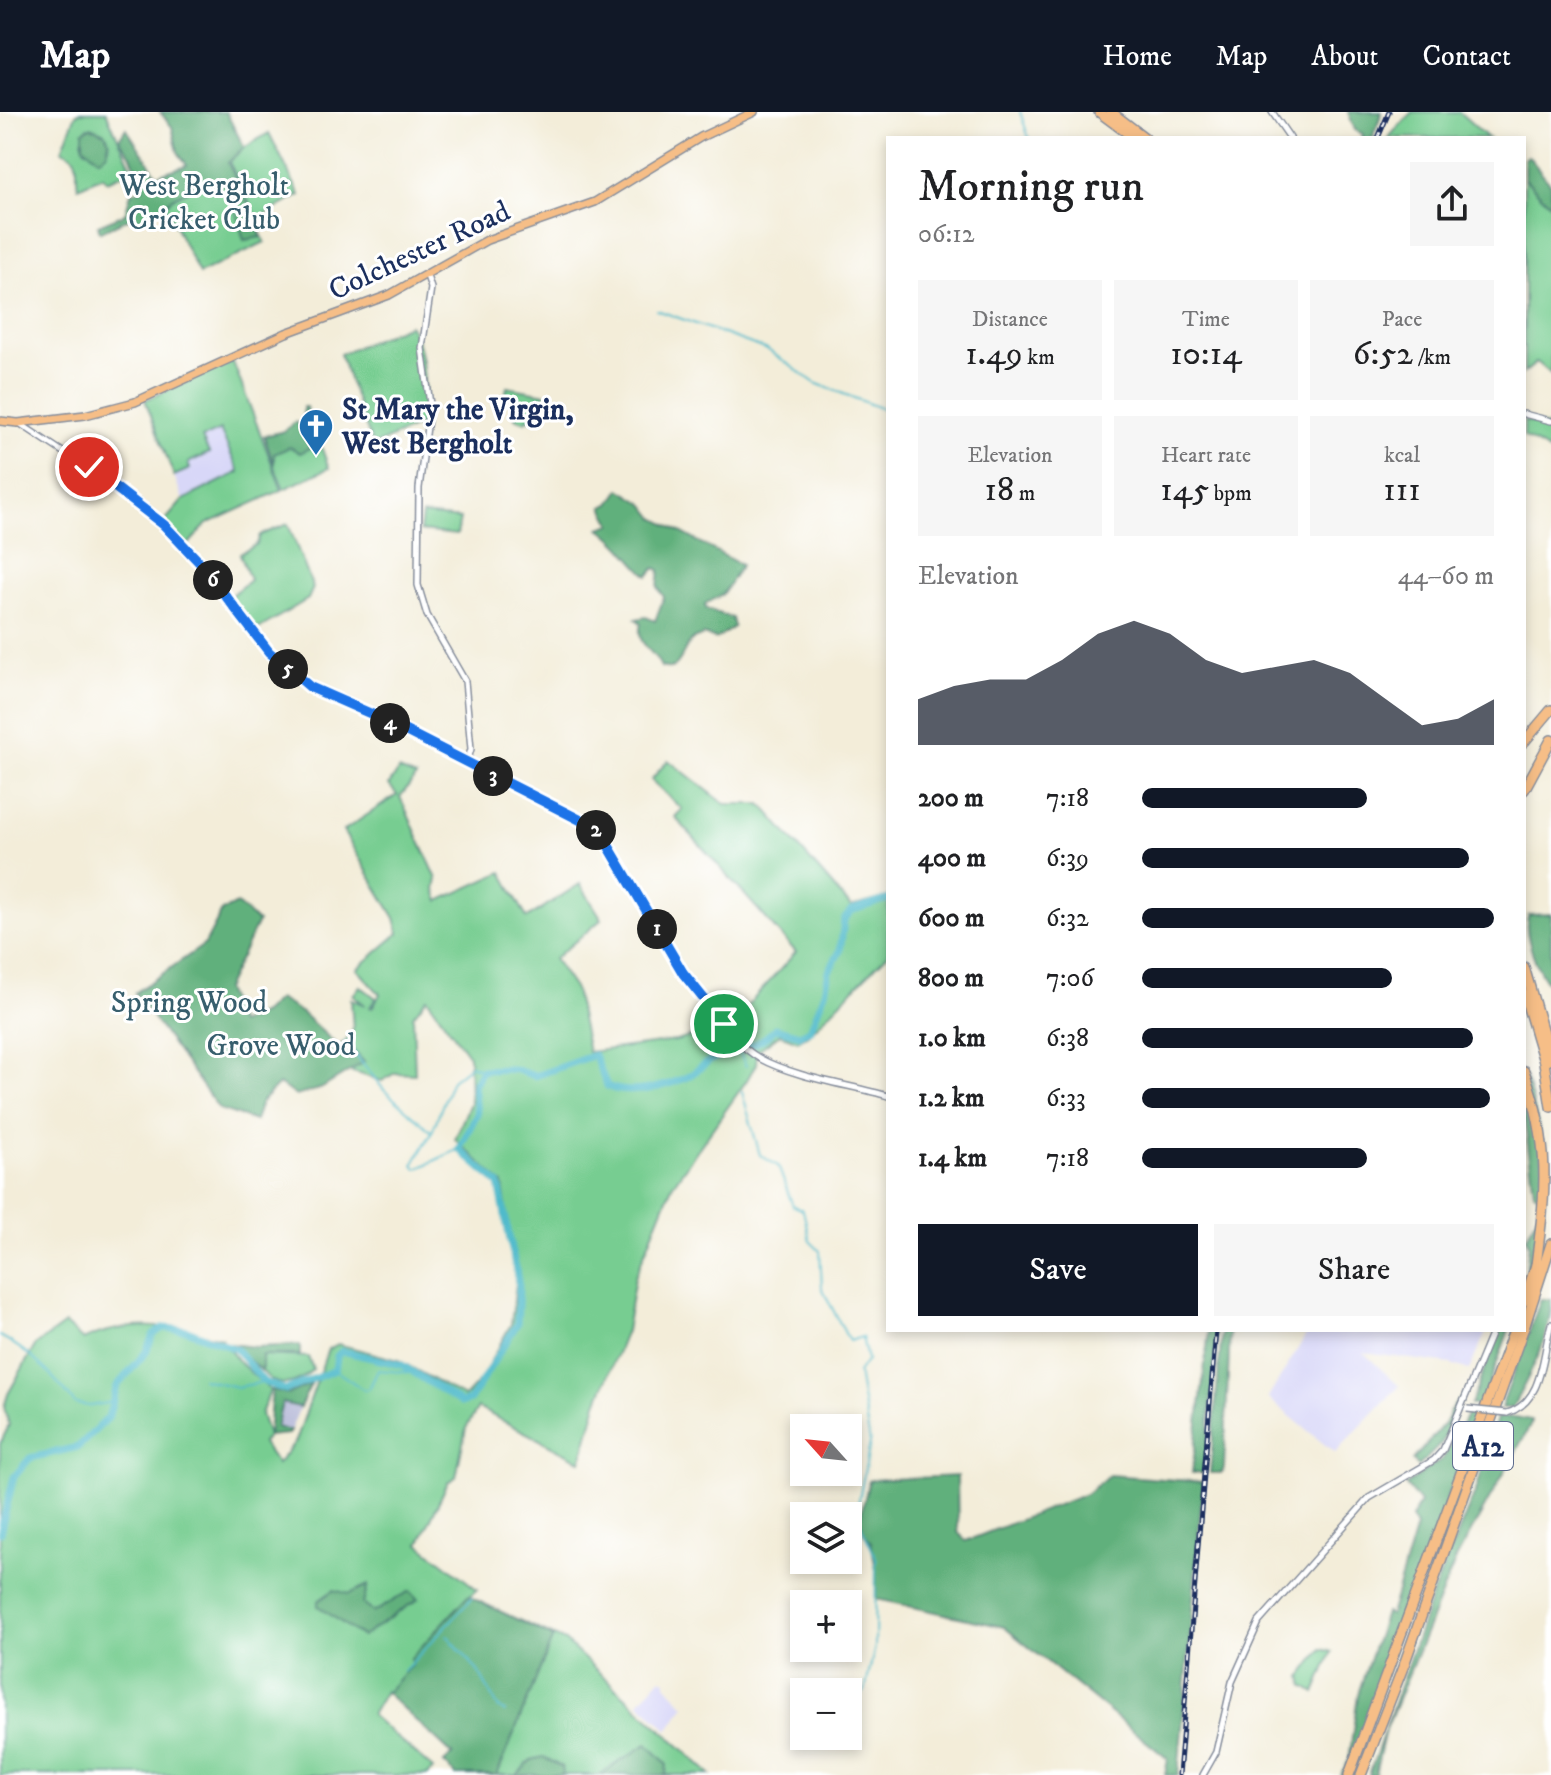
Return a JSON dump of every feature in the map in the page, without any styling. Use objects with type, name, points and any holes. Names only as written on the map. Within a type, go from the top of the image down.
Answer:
[{"type":"highway","points":[[1099,112],[1131,136]]},
{"type":"highway","points":[[1111,112],[1142,136]]},
{"type":"highway","points":[[1526,740],[1551,710]]},
{"type":"highway","points":[[1526,786],[1551,740]]},
{"type":"highway","points":[[1526,974],[1551,1060]]},
{"type":"highway","points":[[1526,1001],[1544,1062],[1551,1107]]},
{"type":"highway","points":[[1526,1077],[1537,1111],[1545,1165],[1546,1202],[1536,1265]]},
{"type":"highway","points":[[1526,1295],[1551,1196]]},
{"type":"highway","name":"A12","points":[[1526,1323],[1551,1244]]},
{"type":"highway","name":"A12","points":[[1348,1775],[1513,1332]]},
{"type":"highway","name":"A12","points":[[1362,1775],[1523,1332]]},
{"type":"main road","name":"Colchester Road","points":[[0,421],[18,423],[85,415],[135,402],[286,333],[360,307],[427,276],[487,240],[595,202],[701,137],[754,112]]},
{"type":"street","points":[[1272,112],[1289,136]]},
{"type":"street","points":[[427,276],[431,288],[422,348],[430,404],[419,488],[418,585],[427,615],[465,681],[471,749],[467,763]]},
{"type":"street","points":[[1526,415],[1551,421]]},
{"type":"street","points":[[18,423],[143,505],[201,564],[269,652],[310,687],[376,716],[590,824],[600,834],[683,973],[754,1054],[886,1095]]},
{"type":"street","points":[[1464,1408],[1507,1413],[1524,1405],[1535,1391],[1551,1324]]},
{"type":"street","points":[[1203,1775],[1216,1752],[1232,1682],[1259,1622],[1369,1498],[1434,1460],[1449,1439],[1464,1408],[1492,1332]]},
{"type":"shaded area","points":[[220,430],[239,472],[183,500],[166,454]]},
{"type":"shaded area","points":[[1308,1332],[1486,1332],[1469,1370],[1451,1364],[1364,1353],[1399,1386],[1335,1453],[1268,1398]]},
{"type":"shaded area","points":[[282,1403],[300,1407],[290,1431],[276,1428]]},
{"type":"shaded area","points":[[661,1678],[666,1680],[685,1706],[668,1730],[639,1702]]},
{"type":"green space","points":[[106,112],[133,170],[107,181],[103,176],[78,187],[76,161],[62,150],[76,114]],"holes":[[[88,127],[107,136],[109,147],[85,150],[82,140]]]},
{"type":"green space","points":[[160,112],[226,112],[244,147],[228,163],[257,219],[254,221],[262,237],[244,240],[228,187],[208,180],[174,197],[148,219],[127,219],[100,232],[98,225],[125,214],[131,193],[143,188],[131,156],[119,139],[126,128],[157,175],[187,165],[178,152],[172,127]]},
{"type":"green space","points":[[1348,112],[1382,112],[1374,136],[1362,136],[1355,130]]},
{"type":"green space","points":[[1412,112],[1459,112],[1486,136],[1390,136]]},
{"type":"green space","points":[[91,127],[105,133],[109,141],[107,153],[99,159],[83,146],[83,131]]},
{"type":"green space","points":[[269,133],[300,195],[257,219],[227,158]]},
{"type":"green space","name":"West Bergholt Cricket Club","points":[[221,153],[265,242],[199,274],[155,185]]},
{"type":"green space","points":[[1528,156],[1551,184],[1551,205],[1526,180]]},
{"type":"green space","points":[[1526,180],[1551,205],[1551,374],[1537,362],[1526,371]]},
{"type":"green space","points":[[409,325],[421,358],[424,423],[373,446],[340,354]]},
{"type":"green space","points":[[233,362],[282,490],[207,524],[187,546],[164,522],[183,500],[239,472],[220,430],[202,438],[209,453],[188,463],[190,469],[174,476],[145,400]]},
{"type":"green space","points":[[507,387],[546,394],[543,414],[532,420],[528,418],[526,422],[515,418],[516,399],[505,396]]},
{"type":"green space","points":[[303,407],[306,407],[320,443],[300,453],[290,447],[274,454],[274,465],[264,436],[284,431],[295,422],[304,427]]},
{"type":"green space","points":[[1526,421],[1551,427],[1551,452],[1526,438]]},
{"type":"green space","points":[[316,433],[329,468],[284,489],[269,455]]},
{"type":"green space","points":[[620,489],[644,504],[655,518],[741,565],[723,594],[705,604],[706,609],[732,618],[734,627],[716,639],[704,635],[693,639],[673,667],[661,667],[640,637],[641,623],[636,619],[646,617],[655,621],[664,597],[658,587],[660,570],[655,568],[648,576],[600,528],[612,524],[603,507],[610,504]]},
{"type":"green space","points":[[422,515],[460,519],[457,535],[420,531]]},
{"type":"green space","points":[[288,524],[313,588],[308,599],[255,631],[230,596],[250,580],[240,554],[257,544],[260,535]]},
{"type":"green space","points":[[668,760],[725,804],[761,804],[851,907],[886,898],[886,956],[808,1035],[798,1041],[780,1034],[757,1051],[756,1064],[747,1080],[672,1186],[635,1277],[626,1331],[597,1403],[581,1461],[478,1408],[466,1428],[456,1477],[448,1482],[419,1544],[477,1589],[469,1597],[565,1641],[711,1775],[456,1775],[444,1763],[453,1755],[385,1691],[371,1715],[433,1769],[428,1775],[0,1775],[0,1444],[9,1425],[4,1407],[8,1394],[35,1346],[65,1324],[83,1340],[100,1333],[134,1327],[186,1330],[221,1338],[238,1361],[270,1390],[261,1414],[268,1436],[262,1443],[277,1464],[296,1441],[328,1349],[338,1344],[398,1360],[464,1397],[481,1379],[511,1324],[516,1284],[503,1184],[455,1139],[470,1103],[469,1056],[427,998],[413,1016],[415,1074],[395,1073],[382,1081],[349,1071],[364,1062],[345,1042],[353,1030],[351,999],[365,1005],[353,995],[360,986],[376,998],[372,1008],[380,994],[357,969],[399,933],[395,918],[343,831],[397,795],[389,785],[399,770],[416,777],[400,797],[437,879],[435,890],[439,901],[502,872],[527,918],[580,884],[602,919],[554,959],[575,990],[588,1052],[676,1041],[733,1022],[796,952],[675,817],[682,809],[651,780]]},
{"type":"green space","points":[[237,904],[258,922],[225,989],[239,1024],[263,1013],[278,999],[302,1013],[338,1046],[345,1042],[364,1062],[322,1088],[296,1096],[279,1084],[261,1102],[255,1121],[219,1109],[135,993],[205,944],[222,911]]},
{"type":"green space","points":[[1551,914],[1551,986],[1532,952],[1527,922],[1529,915]]},
{"type":"green space","points":[[1526,1081],[1539,1128],[1543,1181],[1538,1234],[1526,1280],[1529,1244],[1526,1238],[1539,1212],[1540,1196],[1534,1192],[1526,1130]]},
{"type":"green space","points":[[1541,1299],[1551,1299],[1543,1342],[1512,1408],[1501,1408]]},
{"type":"green space","points":[[1209,1332],[1217,1332],[1205,1473],[1192,1473]]},
{"type":"green space","points":[[1222,1332],[1230,1332],[1224,1467],[1222,1473],[1210,1473]]},
{"type":"green space","points":[[1498,1332],[1508,1332],[1481,1406],[1471,1404]]},
{"type":"green space","points":[[230,1344],[255,1347],[300,1345],[300,1355],[262,1355],[262,1371]]},
{"type":"green space","points":[[261,1355],[308,1357],[313,1369],[301,1379],[281,1383],[262,1371]]},
{"type":"green space","points":[[311,1384],[300,1407],[282,1403],[276,1427],[290,1431],[288,1434],[268,1436],[272,1390],[288,1394]]},
{"type":"green space","points":[[1461,1398],[1442,1443],[1418,1467],[1413,1460],[1448,1419],[1450,1410]]},
{"type":"green space","points":[[1468,1413],[1478,1415],[1345,1775],[1340,1775],[1349,1760],[1358,1694],[1385,1613],[1390,1615],[1416,1527],[1411,1518],[1420,1503],[1406,1485],[1443,1458]]},
{"type":"green space","points":[[1497,1418],[1531,1420],[1531,1424],[1455,1561],[1384,1734],[1375,1775],[1369,1775],[1431,1597],[1477,1488]]},
{"type":"green space","points":[[1109,1475],[1203,1482],[1178,1775],[1165,1775],[1168,1759],[1004,1627],[876,1599],[876,1570],[871,1542],[862,1526],[862,1510],[869,1480],[957,1476],[958,1532],[966,1541],[1086,1494]]},
{"type":"green space","points":[[368,1585],[363,1604],[374,1612],[410,1591],[418,1599],[362,1637],[318,1606],[318,1601],[334,1590],[349,1594]]},
{"type":"green space","points":[[468,1596],[553,1637],[497,1775],[456,1775],[444,1763],[453,1755],[386,1693],[412,1664],[410,1659]]},
{"type":"green space","points":[[1322,1649],[1332,1652],[1315,1693],[1304,1686],[1302,1676]]},
{"type":"green space","points":[[647,1744],[667,1764],[666,1775],[599,1775]]},
{"type":"green space","points":[[543,1757],[562,1767],[563,1775],[517,1775],[531,1760]]},
{"type":"waterway","points":[[1020,112],[1028,136]]},
{"type":"waterway","points":[[657,310],[768,350],[815,383],[886,410]]},
{"type":"waterway","points":[[0,1533],[14,1477],[30,1458],[78,1447],[108,1418],[117,1386],[146,1352],[153,1335],[163,1328],[187,1330],[236,1349],[264,1382],[286,1390],[335,1370],[337,1356],[342,1351],[402,1365],[461,1403],[470,1400],[517,1324],[519,1286],[499,1184],[459,1149],[477,1114],[474,1085],[482,1070],[513,1069],[535,1076],[594,1055],[607,1086],[636,1091],[687,1077],[713,1059],[762,1039],[775,1028],[800,1035],[810,1030],[825,992],[829,971],[840,951],[844,920],[851,911],[886,900]]},
{"type":"waterway","points":[[345,1042],[385,1091],[432,1132]]},
{"type":"waterway","points":[[738,1050],[746,1066]]},
{"type":"waterway","points":[[459,1149],[417,1169],[413,1165],[432,1132],[452,1080],[471,1065],[482,1070]]},
{"type":"waterway","points":[[742,1092],[760,1155],[778,1166],[793,1206],[803,1210],[810,1241],[820,1251],[822,1288],[849,1341],[862,1337],[867,1360],[858,1373],[870,1443],[856,1515],[876,1558],[875,1646],[862,1693]]},
{"type":"waterway","points":[[0,1336],[22,1349],[41,1366],[75,1404],[90,1406],[113,1402]]},
{"type":"waterway","points":[[335,1370],[364,1390],[369,1389],[378,1370],[414,1373]]},
{"type":"waterway","points":[[202,1379],[237,1387],[264,1382]]},
{"type":"waterway","points":[[404,1671],[472,1598]]},
{"type":"waterway","points":[[447,1635],[478,1671],[498,1707],[505,1712]]},
{"type":"railway","points":[[1379,136],[1389,112]]},
{"type":"railway","points":[[1179,1775],[1216,1332]]},
{"type":"place","name":"St Mary the Virgin, West Bergholt","points":[[316,457]]},
{"type":"route","points":[[89,467],[143,505],[164,525],[201,564],[269,652],[310,687],[531,792],[592,826],[605,840],[683,973],[724,1024]]},
{"type":"park label","name":"Spring Wood","points":[[189,1002]]},
{"type":"park label","name":"Grove Wood","points":[[281,1045]]}]
